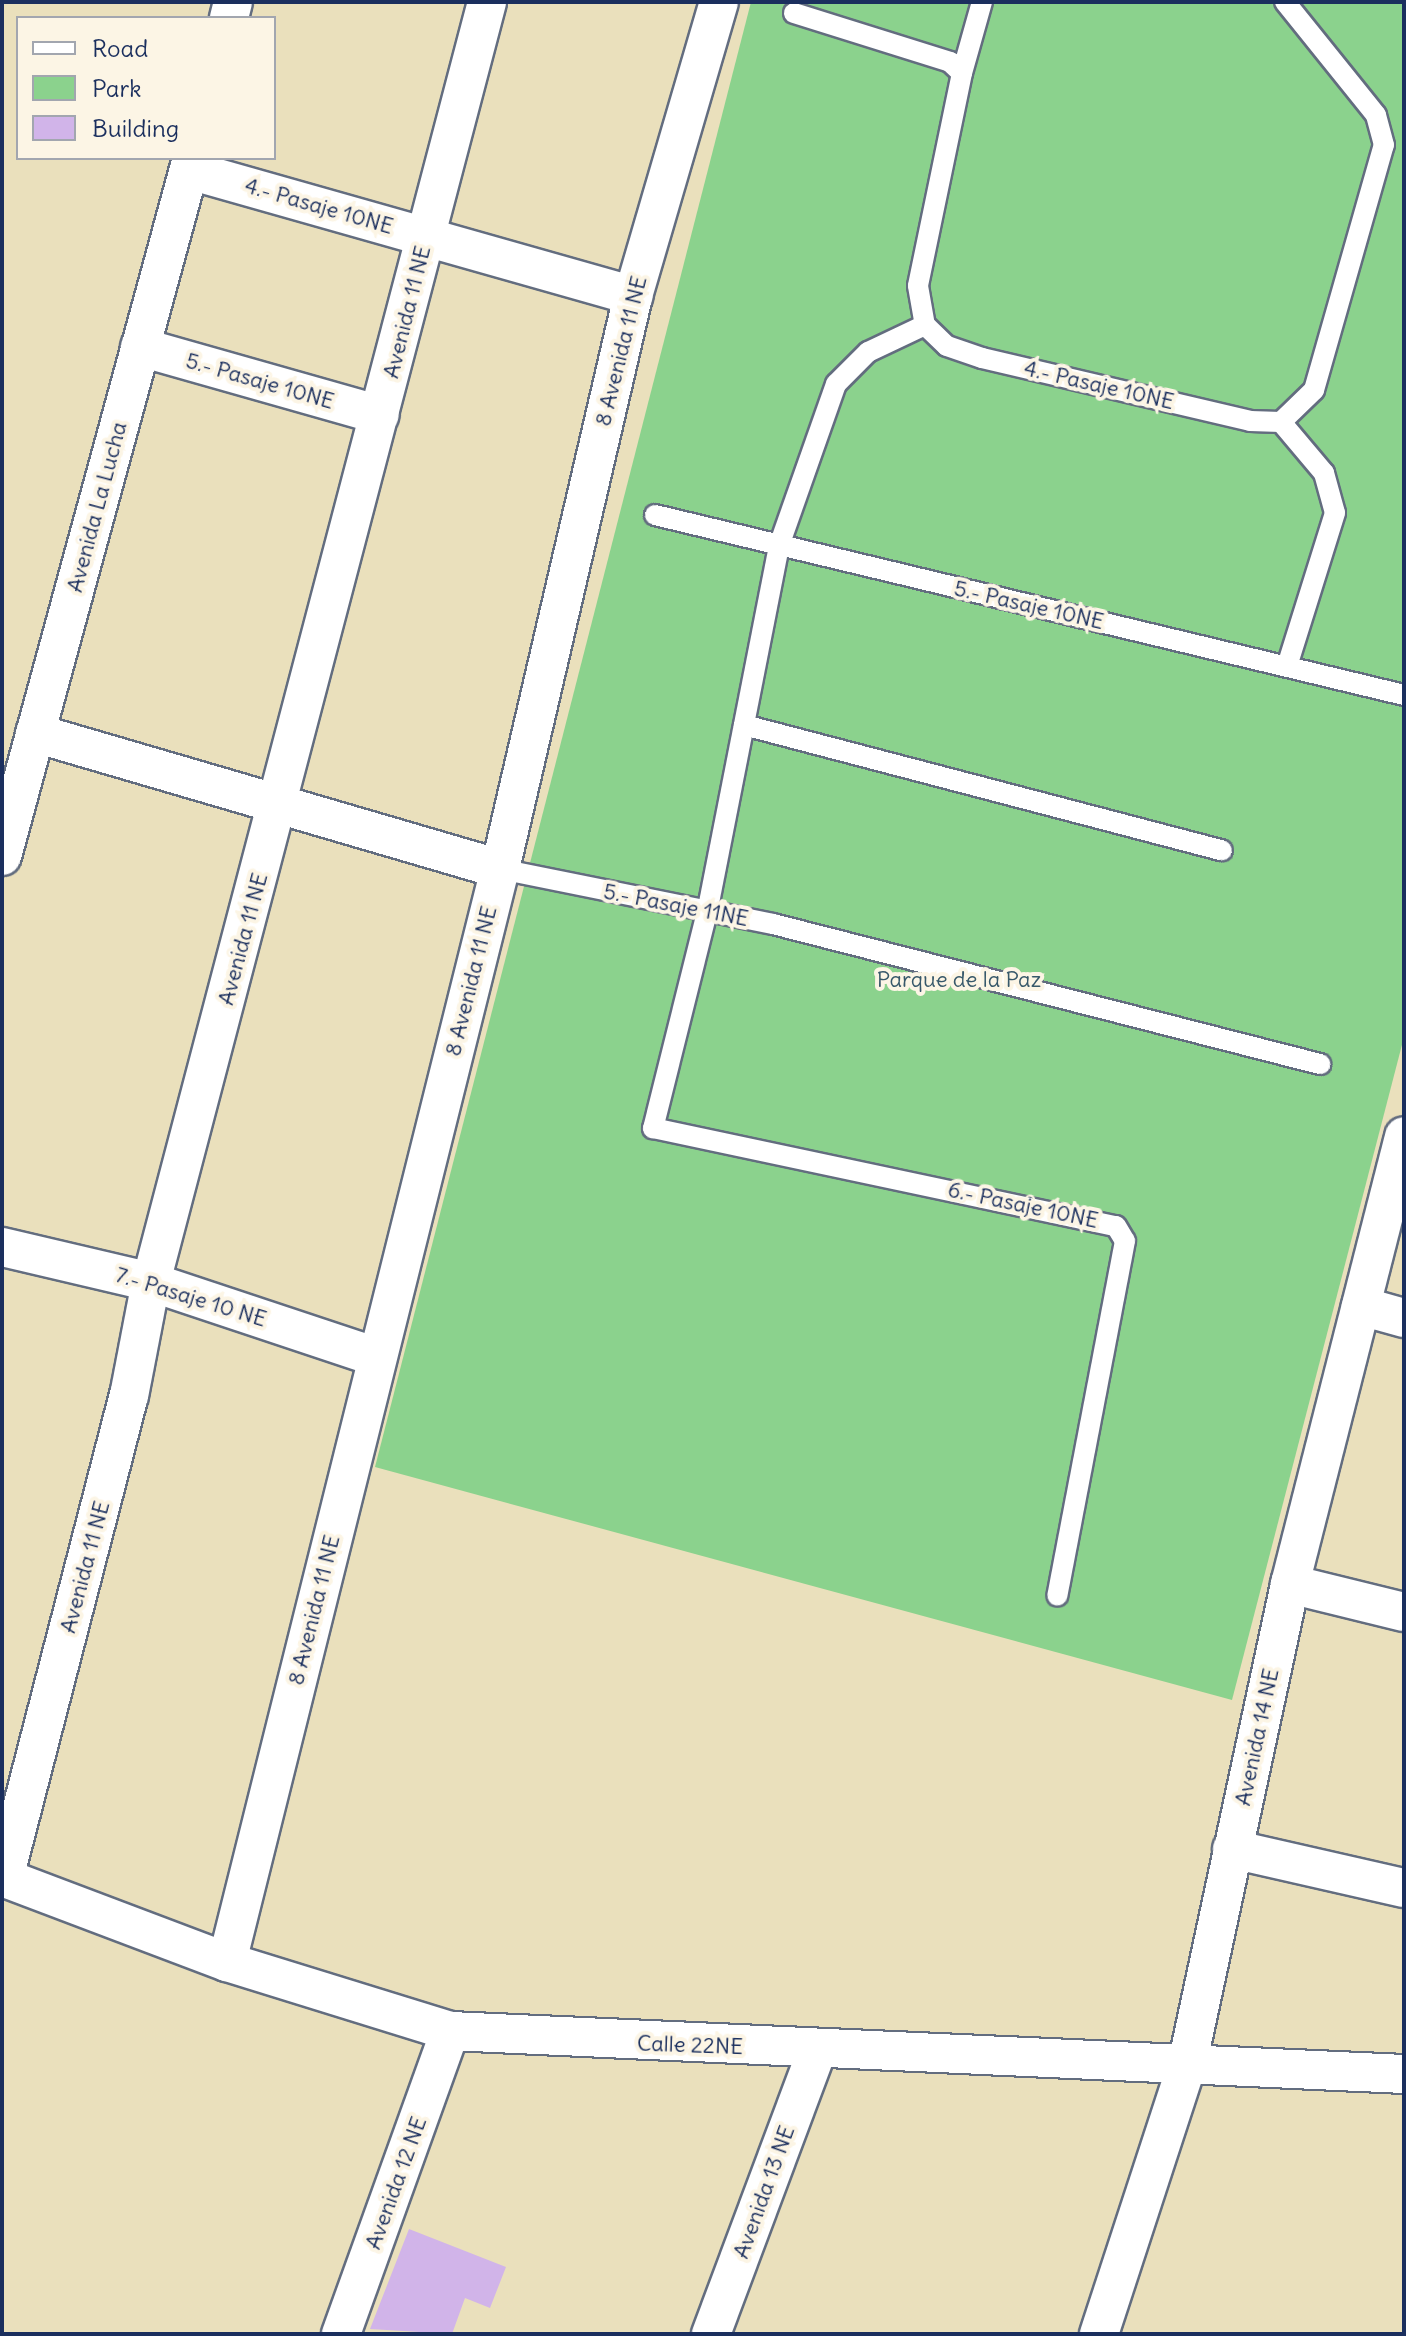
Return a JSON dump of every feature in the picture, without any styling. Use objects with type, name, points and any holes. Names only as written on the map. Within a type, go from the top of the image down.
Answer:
[{"type":"street","name":"Avenida 11 NE","points":[[3,1877],[129,1396],[151,1282],[279,804],[487,2]]},
{"type":"street","name":"8 Avenida 11 NE","points":[[227,1962],[500,869],[633,296],[719,2]]},
{"type":"street","name":"4.- Pasaje 10NE","points":[[190,164],[633,296]]},
{"type":"street","name":"Avenida La Lucha","points":[[2,856],[190,164]]},
{"type":"street","name":"5.- Pasaje 10NE","points":[[140,347],[380,415]]},
{"type":"street","name":"5.- Pasaje 11NE","points":[[35,733],[500,869]]},
{"type":"street","name":"Avenida 14 NE","points":[[1099,2334],[1187,2065],[1290,1584],[1404,1136]]},
{"type":"street","name":"7.- Pasaje 10 NE","points":[[2,1247],[151,1282],[377,1357]]},
{"type":"street","points":[[1361,1306],[1404,1318]]},
{"type":"street","points":[[1290,1584],[1404,1612]]},
{"type":"street","points":[[1232,1849],[1404,1888]]},
{"type":"street","name":"Calle 22NE","points":[[3,1877],[227,1962],[450,2031],[817,2050],[1404,2074]]},
{"type":"street","name":"Avenida 12 NE","points":[[341,2334],[450,2031]]},
{"type":"street","name":"Avenida 13 NE","points":[[711,2334],[817,2050]]},
{"type":"lane","points":[[707,912],[779,546],[836,384],[868,352],[925,325],[918,286],[962,73],[982,2]]},
{"type":"lane","points":[[1285,2],[1376,115],[1384,145],[1314,390],[1281,422],[1324,473],[1335,513],[1287,666]]},
{"type":"lane","points":[[794,13],[950,62],[962,73]]},
{"type":"lane","name":"4.- Pasaje 10NE","points":[[925,325],[947,346],[982,358],[1250,421],[1281,422]]},
{"type":"lane","name":"5.- Pasaje 10NE","points":[[655,515],[1404,695]]},
{"type":"lane","points":[[744,725],[1222,850]]},
{"type":"lane","name":"5.- Pasaje 11NE","points":[[500,869],[707,912],[1320,1064]]},
{"type":"lane","name":"6.- Pasaje 10NE","points":[[707,912],[653,1128],[1116,1226],[1125,1241],[1057,1596]]},
{"type":"green space","name":"Parque de la Paz","points":[[751,2],[1404,2],[1404,1037],[1232,1700],[375,1467]]},
{"type":"building","points":[[409,2229],[506,2267],[490,2308],[465,2298],[452,2334],[370,2329]]}]
